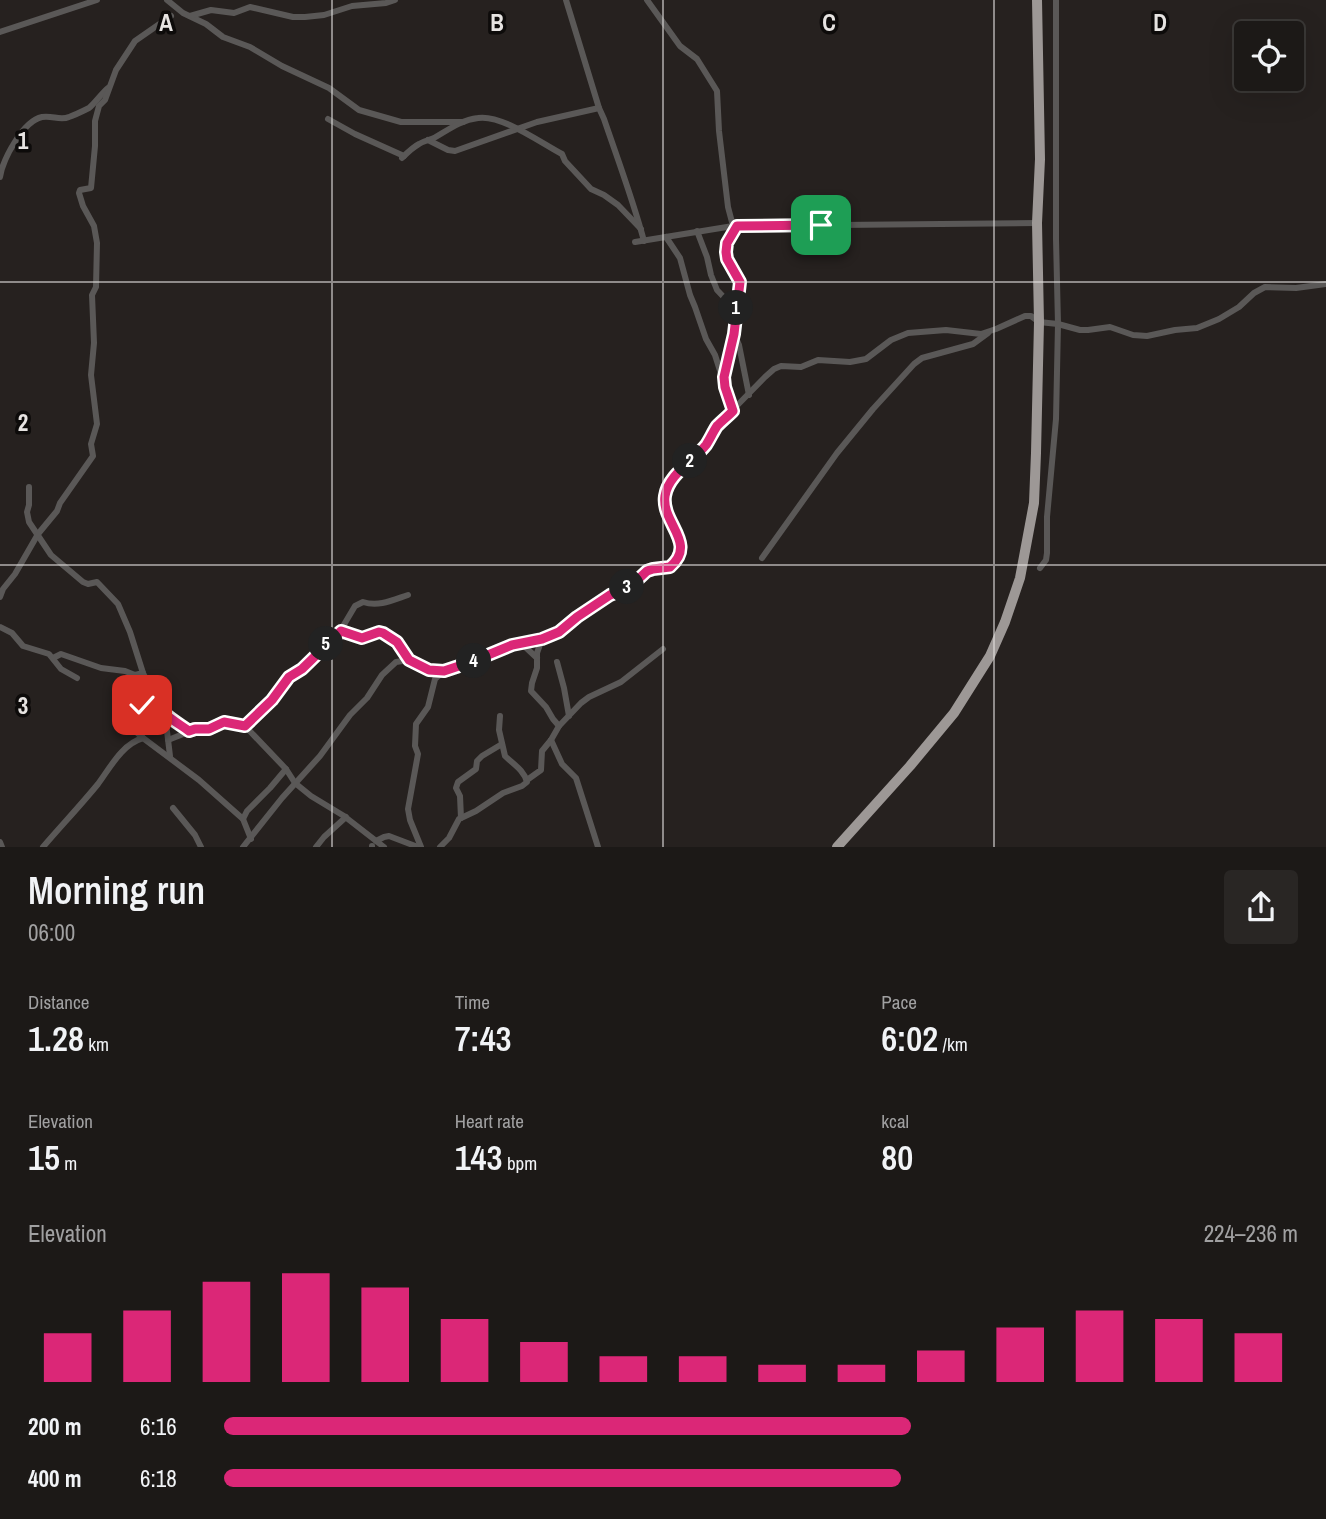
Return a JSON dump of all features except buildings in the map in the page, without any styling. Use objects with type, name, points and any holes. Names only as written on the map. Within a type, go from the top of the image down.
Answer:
[{"type":"highway","points":[[837,847],[954,713],[990,656],[1020,578],[1034,503],[1040,159],[1037,0]]},
{"type":"street","points":[[0,32],[96,0]]},
{"type":"street","points":[[167,0],[223,37],[250,47],[282,66],[329,88],[359,110],[401,122],[463,122]]},
{"type":"street","points":[[188,16],[211,10],[234,13],[250,7],[304,17],[395,0]]},
{"type":"street","points":[[566,0],[644,241]]},
{"type":"street","points":[[647,0],[680,46],[697,59],[717,91],[728,207],[735,226],[726,252],[727,259],[740,280],[734,334],[724,383]]},
{"type":"street","points":[[1040,568],[1047,554],[1047,517],[1056,419],[1056,0]]},
{"type":"street","points":[[0,597],[38,534],[57,511],[93,456],[91,446],[97,424],[91,375],[92,295],[96,287],[97,243],[94,226],[79,193],[80,190],[90,189],[95,146],[94,121],[116,70],[139,37],[171,16]]},
{"type":"street","points":[[0,177],[2,165],[14,142],[33,122],[47,116],[66,119],[89,107],[108,88]]},
{"type":"street","points":[[428,140],[455,151],[537,122],[599,108]]},
{"type":"street","points":[[328,119],[403,157],[416,146],[449,128],[483,117],[518,129],[562,154],[567,164],[591,189],[618,205],[641,229]]},
{"type":"street","points":[[635,242],[735,226],[1037,223]]},
{"type":"street","points":[[697,231],[717,290],[736,310]]},
{"type":"street","points":[[666,237],[680,258],[690,295],[706,339],[715,355],[733,411]]},
{"type":"street","points":[[243,847],[320,756],[350,715],[367,698],[382,675],[396,662],[409,660],[429,670],[444,671],[499,649],[542,639],[562,631],[577,617],[615,592],[631,586],[647,571],[669,568],[674,564],[681,549],[681,542],[666,511],[666,489],[707,444],[716,427],[768,373],[781,366],[801,367],[814,361],[850,362],[866,359],[891,340],[908,333],[946,330],[974,334],[990,331],[1025,316],[1031,316],[1039,322],[1088,330],[1110,327],[1133,335],[1147,336],[1197,328],[1219,319],[1240,307],[1265,287],[1296,288],[1326,284]]},
{"type":"street","points":[[762,558],[837,453],[914,364],[922,358],[973,344],[990,331]]},
{"type":"street","points":[[734,334],[739,345],[748,395]]},
{"type":"street","points":[[29,487],[27,515],[47,550],[83,582],[97,582],[117,603],[130,632],[154,703],[189,731]]},
{"type":"street","points":[[245,726],[272,700],[289,677],[302,669],[341,631],[356,605],[362,602],[379,604],[408,595]]},
{"type":"street","points":[[0,627],[12,633],[23,646],[44,652],[53,658],[61,669],[77,678]]},
{"type":"street","points":[[341,631],[362,638],[383,633],[397,642],[409,660]]},
{"type":"street","points":[[542,639],[531,691],[559,726]]},
{"type":"street","points":[[521,643],[537,659]]},
{"type":"street","points":[[440,847],[461,818],[503,793],[522,786],[541,771],[542,752],[559,726],[589,697],[621,682],[663,649]]},
{"type":"street","points":[[53,658],[61,654],[101,668],[135,675],[142,673]]},
{"type":"street","points":[[556,662],[569,716]]},
{"type":"street","points":[[419,847],[408,809],[418,756],[415,746],[416,725],[428,707],[435,679],[444,671]]},
{"type":"street","points":[[152,694],[127,723],[243,819],[251,839]]},
{"type":"street","points":[[162,712],[170,756]]},
{"type":"street","points":[[500,716],[499,730],[505,756],[527,780]]},
{"type":"street","points":[[168,740],[195,729],[209,729],[224,722],[245,726],[286,769],[295,783],[346,817],[376,845],[389,836],[419,847]]},
{"type":"street","points":[[43,847],[97,786],[118,756],[136,740],[143,738]]},
{"type":"street","points":[[551,740],[562,764],[576,778],[598,847]]},
{"type":"street","points":[[461,818],[460,796],[456,788],[458,782],[475,769],[482,756],[502,744]]},
{"type":"street","points":[[243,819],[247,811],[286,769]]},
{"type":"street","points":[[173,808],[195,835],[201,847]]},
{"type":"street","points":[[316,847],[346,817]]},
{"type":"street","points":[[0,842],[2,847]]},
{"type":"route","points":[[142,705],[152,694],[154,703],[162,712],[189,731],[209,729],[224,722],[245,726],[272,700],[289,677],[302,669],[341,631],[362,638],[383,633],[402,647],[409,660],[429,670],[444,671],[499,649],[542,639],[559,632],[610,595],[631,586],[647,571],[669,568],[678,558],[681,544],[667,515],[666,489],[707,444],[716,427],[733,411],[724,377],[734,334],[740,280],[726,257],[727,243],[737,226],[821,225]]}]
